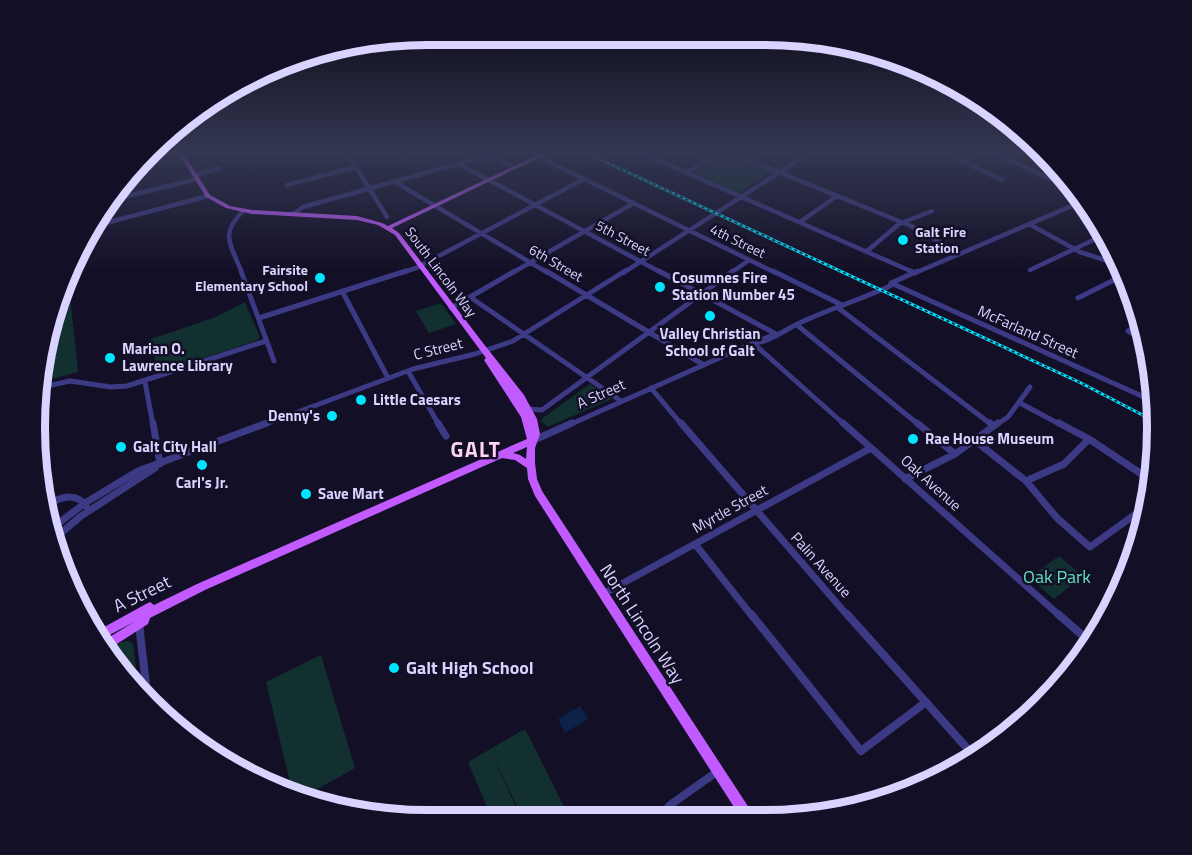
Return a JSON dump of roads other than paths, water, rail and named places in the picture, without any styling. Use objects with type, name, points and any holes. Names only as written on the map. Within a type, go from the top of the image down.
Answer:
[{"type":"main road","points":[[205,191],[208,196]]},
{"type":"main road","points":[[388,228],[467,191]]},
{"type":"main road","name":"South Lincoln Way","points":[[208,196],[221,205],[243,211],[357,218],[388,228],[401,238],[484,351],[496,375],[525,416],[532,441]]},
{"type":"main road","name":"South Lincoln Way","points":[[484,351],[492,358],[528,409],[536,434],[532,441]]},
{"type":"main road","name":"A Street","points":[[104,632],[180,592],[201,587],[532,441]]},
{"type":"main road","name":"North Lincoln Way","points":[[532,441],[531,467],[535,485],[543,502],[743,810]]},
{"type":"main road","points":[[500,454],[517,457],[531,467]]},
{"type":"main road","name":"A Street","points":[[111,642],[182,601],[201,587]]},
{"type":"street","points":[[123,197],[145,191]]},
{"type":"street","points":[[293,214],[303,207],[361,191]]},
{"type":"street","points":[[369,191],[387,217]]},
{"type":"street","name":"6th Street","points":[[410,191],[704,365]]},
{"type":"street","name":"5th Street","points":[[510,191],[776,334]]},
{"type":"street","points":[[259,318],[420,265],[561,191]]},
{"type":"street","name":"4th Street","points":[[609,191],[840,306],[994,426]]},
{"type":"street","points":[[729,191],[915,273]]},
{"type":"street","name":"C Street","points":[[58,524],[85,503],[138,471],[388,378],[484,351],[525,335],[749,191]]},
{"type":"street","points":[[825,191],[904,222],[959,253]]},
{"type":"street","points":[[104,223],[208,196]]},
{"type":"street","points":[[800,222],[837,196]]},
{"type":"street","points":[[451,308],[634,203]]},
{"type":"street","name":"A Street","points":[[532,441],[753,343],[760,343],[840,306],[881,291],[891,286],[891,283],[1075,204]]},
{"type":"street","points":[[243,211],[230,224],[228,235],[274,361]]},
{"type":"street","points":[[867,251],[904,222],[932,211]]},
{"type":"street","points":[[1029,224],[1075,249],[1109,261]]},
{"type":"street","points":[[1030,270],[1097,238]]},
{"type":"street","points":[[528,409],[542,410],[750,260]]},
{"type":"street","points":[[1078,298],[1117,279]]},
{"type":"street","name":"McFarland Street","points":[[891,283],[1146,398]]},
{"type":"street","points":[[342,291],[388,378]]},
{"type":"street","points":[[470,297],[621,401]]},
{"type":"street","points":[[796,325],[955,454]]},
{"type":"street","points":[[1134,328],[1128,331],[1136,335]]},
{"type":"street","points":[[47,385],[63,381],[119,387],[145,382],[266,341]]},
{"type":"street","name":"Oak Avenue","points":[[753,343],[1085,637]]},
{"type":"street","points":[[408,371],[446,436]]},
{"type":"street","points":[[145,382],[160,464]]},
{"type":"street","points":[[905,478],[955,454],[973,439],[1008,417],[1020,404],[1030,387]]},
{"type":"street","name":"Palin Avenue","points":[[651,388],[755,511],[969,751]]},
{"type":"street","points":[[1020,404],[1089,440],[1144,476]]},
{"type":"street","points":[[973,439],[1026,481],[1057,518],[1090,547],[1137,513]]},
{"type":"street","points":[[1026,481],[1064,464],[1089,440]]},
{"type":"street","name":"Myrtle Street","points":[[603,594],[871,448]]},
{"type":"street","name":"C Street","points":[[60,534],[81,516],[160,464]]},
{"type":"street","points":[[52,503],[72,496],[85,503],[86,508],[59,530]]},
{"type":"street","points":[[695,544],[861,751],[926,702]]},
{"type":"street","points":[[139,624],[146,687]]},
{"type":"street","points":[[666,810],[718,771]]},
{"type":"water","points":[[580,706],[588,719],[565,733],[558,719]]},
{"type":"railway","points":[[668,191],[1081,383],[1147,417]]},
{"type":"place","name":"Galt Fire Station","points":[[903,240]]},
{"type":"place","name":"Fairsite Elementary School","points":[[320,278]]},
{"type":"place","name":"Cosumnes Fire Station Number 45","points":[[660,287]]},
{"type":"place","name":"Valley Christian School of Galt","points":[[710,316]]},
{"type":"place","name":"Marian O. Lawrence Library","points":[[110,358]]},
{"type":"place","name":"Little Caesars","points":[[361,400]]},
{"type":"place","name":"Denny's","points":[[332,416]]},
{"type":"place","name":"Rae House Museum","points":[[913,439]]},
{"type":"place","name":"Galt City Hall","points":[[121,447]]},
{"type":"place","name":"Carl's Jr.","points":[[202,465]]},
{"type":"place","name":"Save Mart","points":[[306,494]]},
{"type":"place","name":"Galt High School","points":[[394,668]]},
{"type":"district","name":"GALT","points":[[476,450]]},
{"type":"park label","name":"Oak Park","points":[[1057,577]]}]
